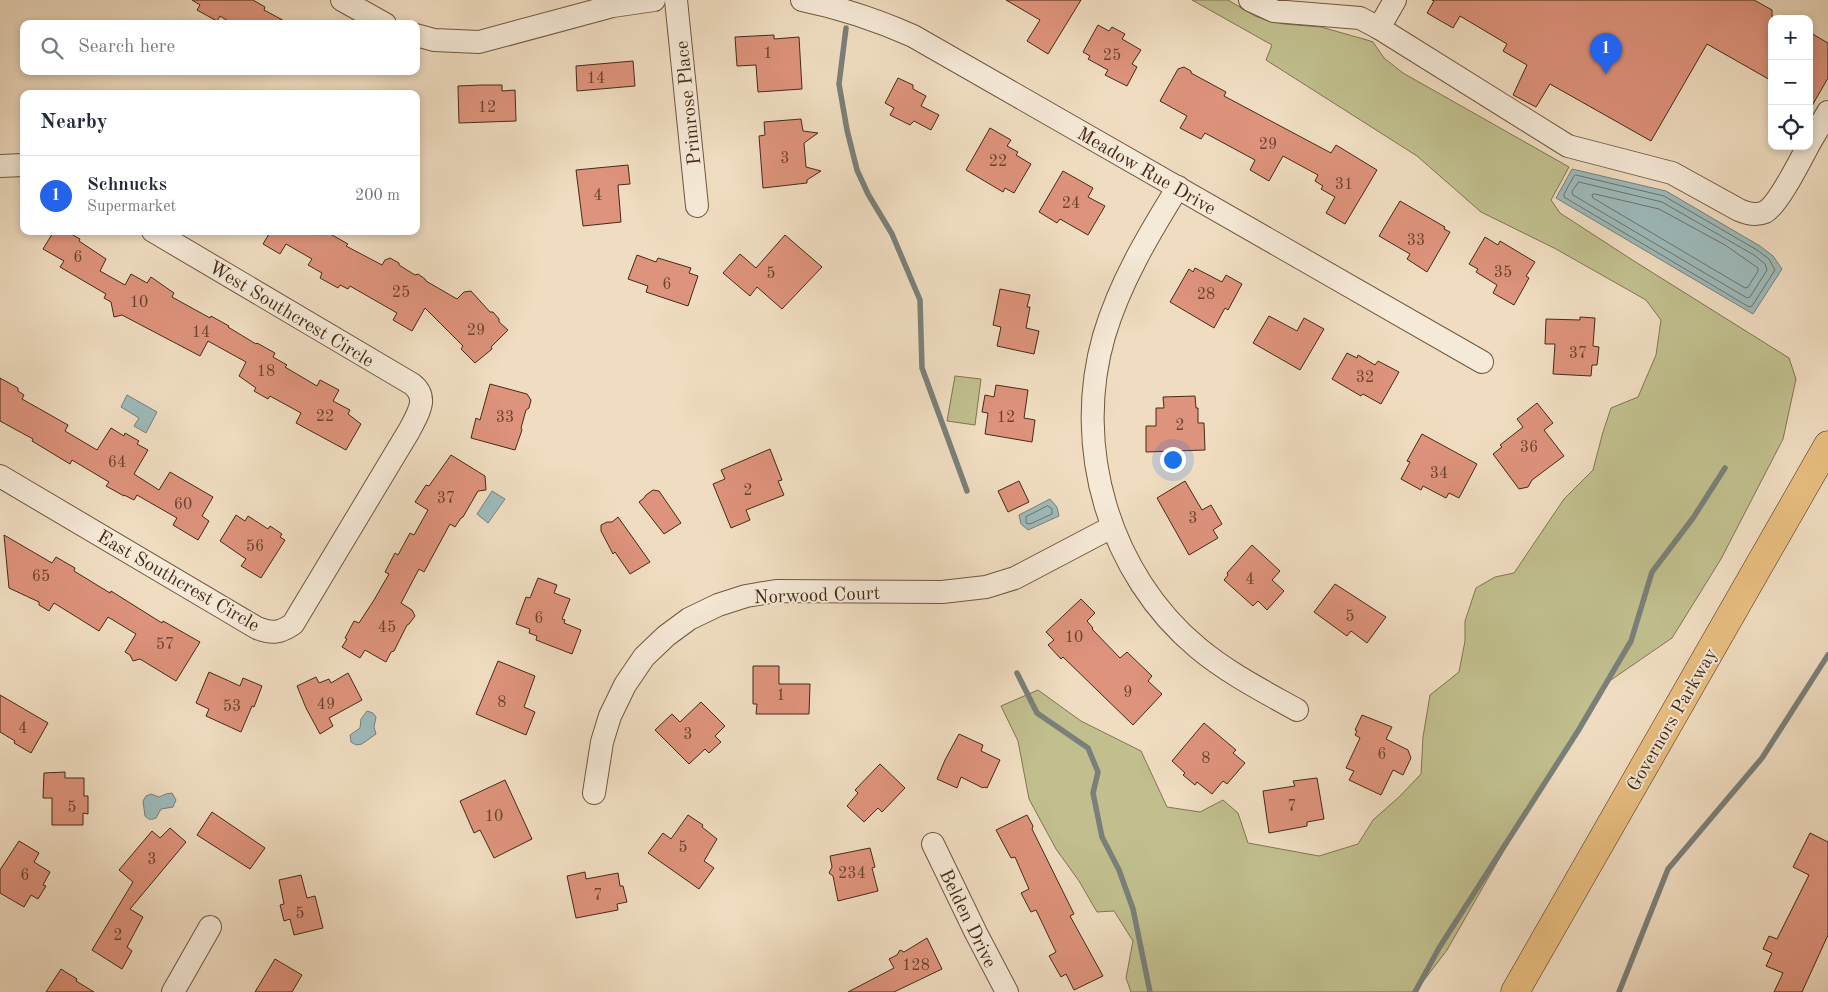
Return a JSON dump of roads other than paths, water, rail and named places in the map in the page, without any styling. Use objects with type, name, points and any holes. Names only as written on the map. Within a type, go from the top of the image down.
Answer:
[{"type":"main road","name":"Governors Parkway","points":[[1515,992],[1828,445]]},
{"type":"street","points":[[342,0],[379,20]]},
{"type":"street","points":[[420,36],[434,40],[479,42],[613,6],[654,0]]},
{"type":"street","name":"Primrose Place","points":[[676,0],[698,206]]},
{"type":"street","name":"Meadow Rue Drive","points":[[802,0],[824,4],[874,20],[913,36],[1482,362]]},
{"type":"street","points":[[1250,0],[1274,11],[1360,18],[1568,146],[1672,173],[1748,214],[1758,214],[1773,206],[1806,150]]},
{"type":"street","points":[[1379,28],[1395,0]]},
{"type":"street","points":[[1813,138],[1828,112]]},
{"type":"street","points":[[0,166],[20,165]]},
{"type":"street","points":[[1178,187],[1147,238],[1121,290],[1104,335],[1096,370],[1092,405],[1093,440],[1098,475],[1112,527],[1125,558],[1143,588],[1169,620],[1197,648],[1227,671],[1297,710]]},
{"type":"street","name":"West Southcrest Circle","points":[[160,235],[412,384],[420,392],[422,403]]},
{"type":"street","name":"East Southcrest Circle","points":[[0,476],[258,628],[273,633],[280,632],[293,624],[408,431],[422,403]]},
{"type":"street","name":"Norwood Court","points":[[594,792],[602,742],[610,716],[624,685],[644,657],[666,636],[689,619],[718,605],[746,596],[776,592],[942,592],[986,587],[1015,578],[1112,527]]},
{"type":"street","name":"Belden Drive","points":[[933,844],[1003,991]]},
{"type":"street","points":[[173,992],[210,927]]},
{"type":"water","points":[[1572,169],[1666,191],[1760,246],[1773,256],[1782,269],[1753,314],[1556,198]]},
{"type":"water","points":[[127,395],[157,412],[146,433],[134,426],[139,418],[121,407]]},
{"type":"water","points":[[492,491],[505,499],[488,523],[477,514]]},
{"type":"water","points":[[1050,499],[1057,507],[1059,516],[1028,530],[1021,524],[1019,515]]},
{"type":"water","points":[[367,711],[373,713],[376,717],[374,727],[376,734],[362,744],[356,745],[351,742],[350,735],[360,728],[361,719]]},
{"type":"water","points":[[172,793],[176,800],[173,807],[161,809],[154,819],[149,819],[145,816],[143,801],[146,796],[151,794],[159,797]]},
{"type":"waterway","points":[[846,28],[839,84],[847,130],[857,170],[868,194],[892,234],[920,300],[922,368],[967,491]]},
{"type":"waterway","points":[[1415,992],[1439,948],[1578,731],[1631,641],[1652,572],[1693,518],[1725,468]]},
{"type":"waterway","points":[[1619,992],[1668,869],[1762,758],[1828,655]]},
{"type":"waterway","points":[[1017,673],[1037,713],[1088,748],[1098,772],[1093,793],[1102,837],[1119,870],[1133,909],[1150,992]]},
{"type":"place","name":"Schnucks","points":[[1606,74]]}]
